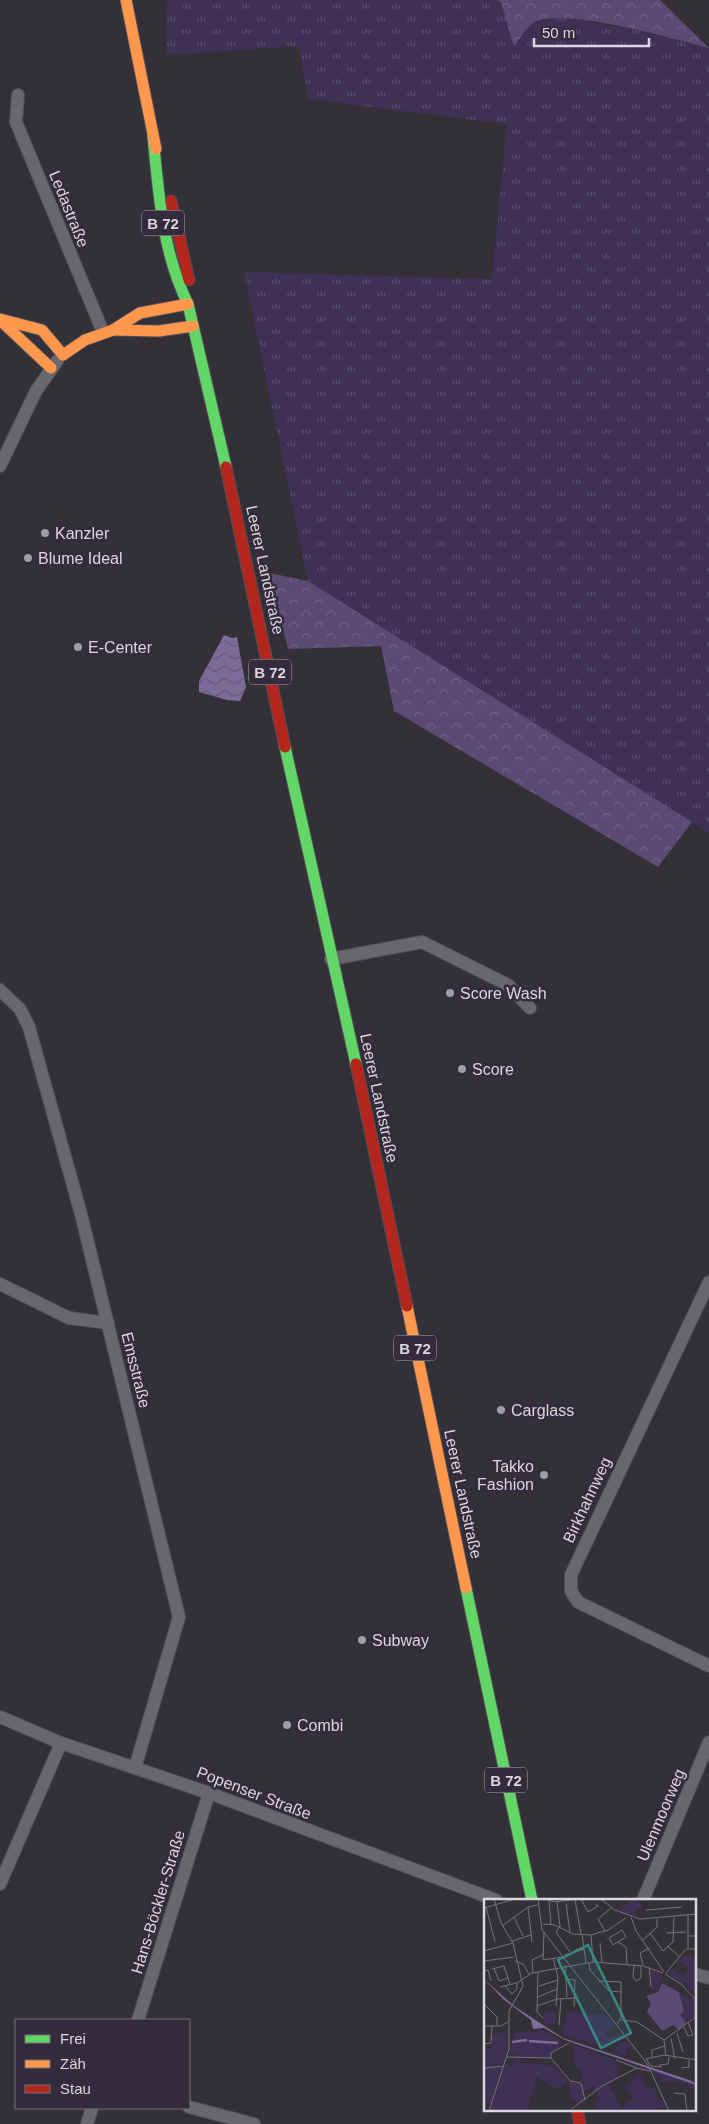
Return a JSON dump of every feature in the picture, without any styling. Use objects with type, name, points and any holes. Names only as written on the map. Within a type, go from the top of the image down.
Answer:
[{"type":"main road","name":"Leerer Landstraße","points":[[126,0],[153,137],[180,235],[189,282],[188,304],[256,607],[330,959],[350,1036],[532,1899]]},
{"type":"main road","points":[[0,319],[42,330],[63,355],[86,340],[108,331],[140,313],[188,304]]},
{"type":"main road","points":[[0,319],[50,368]]},
{"type":"main road","points":[[108,331],[159,331],[193,326]]},
{"type":"street","name":"Ledastraße","points":[[18,95],[16,122],[108,331]]},
{"type":"street","points":[[0,466],[36,391],[50,368],[63,355]]},
{"type":"street","points":[[330,959],[422,942],[508,985],[530,1008]]},
{"type":"street","name":"Emsstraße","points":[[0,990],[20,1010],[29,1027],[79,1206],[180,1617],[135,1768]]},
{"type":"street","name":"Birkhahnweg","points":[[709,1282],[571,1575],[571,1591],[578,1602],[709,1666]]},
{"type":"street","points":[[0,1284],[69,1318],[108,1323]]},
{"type":"street","name":"Popenser Straße","points":[[0,1717],[61,1743],[210,1793],[493,1899]]},
{"type":"street","name":"Ulenmoorweg","points":[[643,1899],[709,1742]]},
{"type":"street","points":[[0,1884],[61,1743]]},
{"type":"street","name":"Hans-Böckler-Straße","points":[[138,2019],[210,1793]]},
{"type":"street","points":[[696,1974],[709,1978]]},
{"type":"street","points":[[190,2107],[254,2124]]},
{"type":"street","points":[[87,2124],[92,2109]]},
{"type":"green space","points":[[167,0],[497,0],[533,23],[562,17],[631,29],[709,48],[709,833],[308,581],[244,272],[492,279],[507,124],[308,99],[299,46],[166,55]]},
{"type":"green space","points":[[497,0],[660,0],[709,48],[619,26],[568,18],[548,19],[533,23],[514,47],[501,2]]},
{"type":"green space","points":[[269,573],[308,581],[692,822],[658,867],[394,711],[381,646],[288,649]]},
{"type":"water","points":[[224,635],[232,638],[237,637],[246,687],[240,701],[227,700],[199,692],[199,681]]},
{"type":"traffic: fast","points":[[153,137],[167,243],[172,264],[188,304],[226,467]]},
{"type":"traffic: fast","points":[[285,747],[356,1064]]},
{"type":"traffic: fast","points":[[466,1588],[532,1899]]},
{"type":"traffic: slow","points":[[126,0],[156,149]]},
{"type":"traffic: slow","points":[[0,319],[42,330],[63,355],[85,340],[113,330],[140,313],[188,304]]},
{"type":"traffic: slow","points":[[0,320],[51,368]]},
{"type":"traffic: slow","points":[[113,330],[159,331],[193,326]]},
{"type":"traffic: slow","points":[[407,1306],[466,1588]]},
{"type":"traffic: jam","points":[[171,201],[189,280]]},
{"type":"traffic: jam","points":[[226,467],[285,747]]},
{"type":"traffic: jam","points":[[356,1064],[407,1306]]},
{"type":"traffic: jam","points":[[577,2112],[580,2124]]},
{"type":"place","name":"Kanzler","points":[[45,533]]},
{"type":"place","name":"Blume Ideal","points":[[28,558]]},
{"type":"place","name":"E-Center","points":[[78,647]]},
{"type":"place","name":"Score Wash","points":[[450,993]]},
{"type":"place","name":"Score","points":[[462,1069]]},
{"type":"place","name":"Carglass","points":[[501,1410]]},
{"type":"place","name":"Takko Fashion","points":[[544,1475]]},
{"type":"place","name":"Subway","points":[[362,1640]]},
{"type":"place","name":"Combi","points":[[287,1725]]}]
